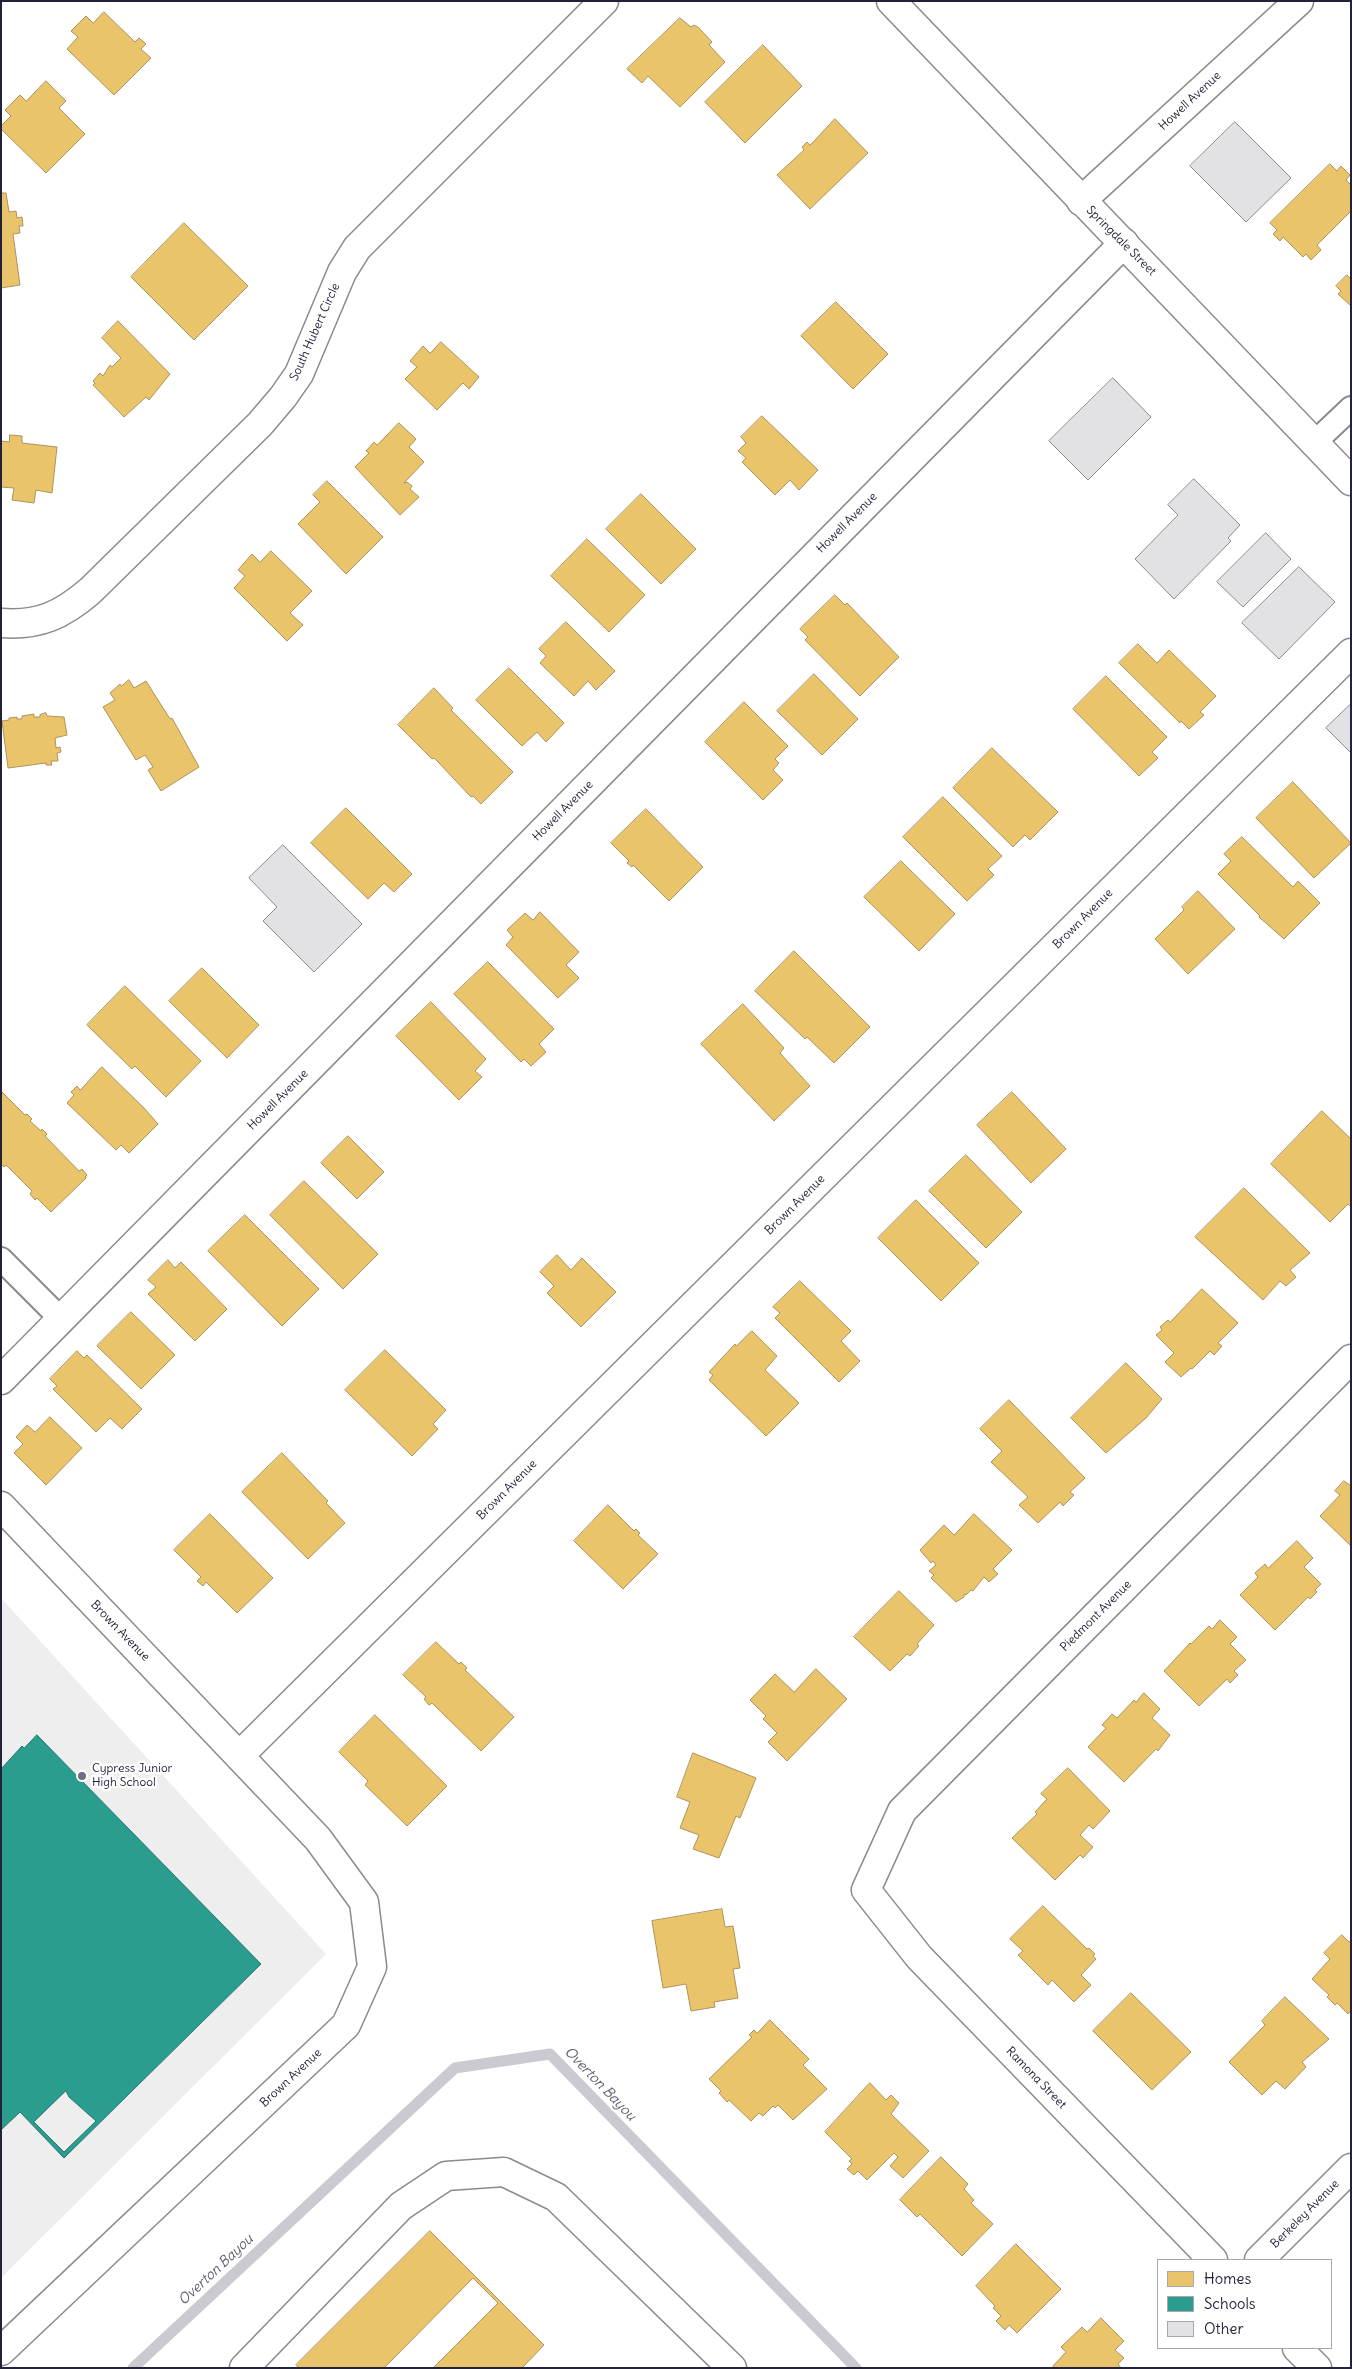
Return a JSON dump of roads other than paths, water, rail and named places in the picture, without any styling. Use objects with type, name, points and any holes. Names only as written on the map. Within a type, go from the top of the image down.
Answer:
[{"type":"street","name":"South Hubert Circle","points":[[1,623],[19,624],[42,620],[69,608],[90,591],[260,424],[283,398],[299,374],[342,272],[357,248],[604,1]]},
{"type":"street","name":"Springdale Street","points":[[891,1],[1351,481]]},
{"type":"street","name":"Howell Avenue","points":[[1081,201],[1299,1]]},
{"type":"street","name":"Howell Avenue","points":[[1,1380],[1124,243]]},
{"type":"street","name":"Brown Avenue","points":[[239,1756],[1351,654]]},
{"type":"street","name":"Piedmont Avenue","points":[[866,1890],[902,1811],[1351,1359]]},
{"type":"street","name":"Brown Avenue","points":[[1,1506],[318,1839],[364,1902],[372,1967],[346,2025],[1,2351]]},
{"type":"street","name":"Ramona Street","points":[[866,1890],[919,1957],[1212,2259]]},
{"type":"street","name":"Berkeley Avenue","points":[[1260,2259],[1351,2168]]},
{"type":"street","points":[[244,2368],[401,2206],[446,2176],[504,2172],[556,2197],[732,2368]]},
{"type":"street","points":[[1298,2349],[1317,2368]]},
{"type":"lane","points":[[1314,442],[1351,408]]},
{"type":"lane","points":[[1,1259],[61,1319]]},
{"type":"waterway","name":"Overton Bayou","points":[[133,2368],[455,2068],[550,2054],[856,2368]]},
{"type":"place","name":"Cypress Junior High School","points":[[82,1776]]}]
